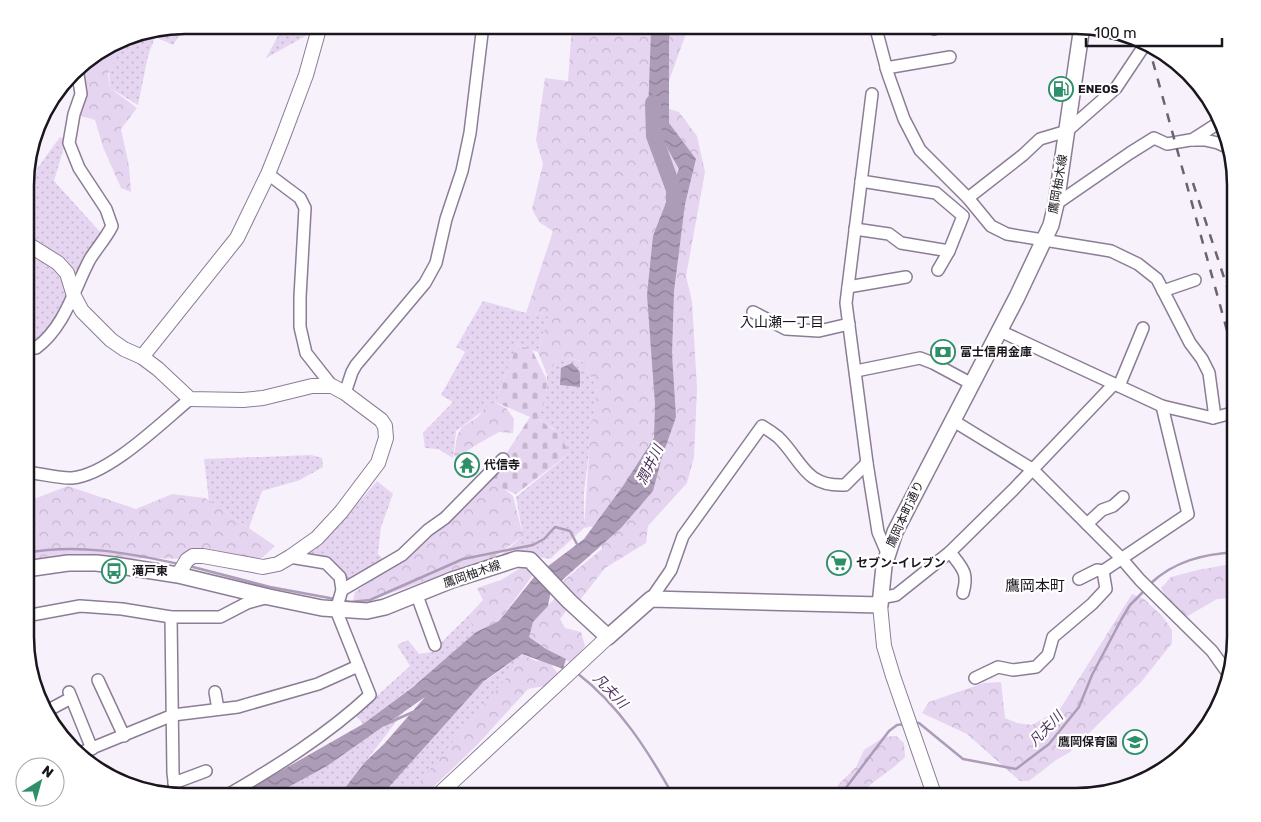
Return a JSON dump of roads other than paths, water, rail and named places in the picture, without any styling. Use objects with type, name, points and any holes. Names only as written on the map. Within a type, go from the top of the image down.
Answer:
[{"type":"main road","name":"鷹岡柚木線","points":[[1000,331],[1051,225],[1056,204],[1081,34]]},
{"type":"main road","name":"鷹岡本町通り","points":[[880,602],[884,566],[895,532],[1000,331]]},
{"type":"main road","name":"鷹岡柚木線","points":[[34,568],[68,563],[96,563],[178,574],[269,597],[336,610],[367,611],[386,607],[452,580],[517,559],[530,560],[568,601],[608,637]]},
{"type":"main road","points":[[608,637],[651,599],[880,602]]},
{"type":"street","points":[[142,357],[237,238],[268,174],[306,74],[317,34]]},
{"type":"street","points":[[345,393],[356,366],[424,283],[436,263],[446,219],[462,171],[470,133],[482,34]]},
{"type":"street","points":[[877,34],[886,68],[904,119],[920,150],[968,198],[991,226],[1006,234],[1111,251],[1138,264],[1157,279],[1190,343],[1202,359],[1209,373],[1214,410],[1213,418]]},
{"type":"street","points":[[968,198],[1023,155],[1040,139],[1067,131],[1116,88],[1142,49]]},
{"type":"street","points":[[886,68],[950,57]]},
{"type":"street","points":[[36,348],[45,342],[54,330],[74,296],[90,259],[112,226],[106,209],[79,168],[69,143],[74,114],[81,94],[78,78]]},
{"type":"street","points":[[872,94],[846,303],[878,532],[887,553]]},
{"type":"street","points":[[1190,140],[1215,125]]},
{"type":"street","points":[[1056,204],[1154,138],[1167,144],[1190,140],[1205,140],[1221,144]]},
{"type":"street","points":[[178,574],[187,560],[193,556],[203,556],[263,567],[278,564],[290,557],[325,530],[378,464],[386,438],[385,426],[381,420],[345,393],[332,386],[306,353],[300,328],[305,208],[300,198],[268,174]]},
{"type":"street","points":[[861,181],[936,192],[964,216],[949,252],[938,270]]},
{"type":"street","points":[[855,229],[889,234],[901,243],[949,252]]},
{"type":"street","points":[[34,248],[58,263],[67,273],[74,296],[82,311],[111,340],[124,349],[142,357],[158,369],[190,399]]},
{"type":"street","points":[[848,287],[906,277]]},
{"type":"street","points":[[1163,291],[1195,280]]},
{"type":"street","points":[[752,312],[786,329],[819,331],[849,324]]},
{"type":"street","points":[[880,602],[896,595],[950,552],[1116,385],[1143,328]]},
{"type":"street","points":[[1000,331],[1162,406],[1213,418],[1227,414]]},
{"type":"street","points":[[856,371],[920,358],[972,384]]},
{"type":"street","points":[[34,473],[72,478],[107,465],[130,449],[190,399],[243,400],[263,398],[312,386],[332,386]]},
{"type":"street","points":[[1079,578],[1097,570],[1103,571],[1188,514],[1162,406]]},
{"type":"street","points":[[952,420],[1032,469],[1212,651],[1224,668]]},
{"type":"street","points":[[651,599],[671,570],[683,536],[762,426],[778,437],[803,469],[817,480],[836,485],[845,485],[867,463]]},
{"type":"street","points":[[342,590],[402,555],[428,530],[445,518],[503,459]]},
{"type":"street","points":[[1087,524],[1102,510],[1113,506],[1123,497]]},
{"type":"street","points":[[950,552],[964,570],[966,582],[963,594]]},
{"type":"street","points":[[238,788],[343,720],[370,695],[336,610],[342,590],[340,577],[326,563],[290,557]]},
{"type":"street","points":[[975,678],[998,667],[1013,670],[1036,667],[1048,655],[1053,637],[1092,604],[1106,589],[1103,571]]},
{"type":"street","points":[[418,593],[419,601],[435,645]]},
{"type":"street","points":[[34,615],[80,606],[122,609],[171,617],[220,617],[247,603],[269,597]]},
{"type":"street","name":"鷹岡本町通り","points":[[880,602],[884,646],[892,676],[932,788]]},
{"type":"street","points":[[171,617],[175,787]]},
{"type":"street","points":[[446,788],[608,637]]},
{"type":"street","points":[[86,751],[173,715],[238,707],[318,684],[358,666]]},
{"type":"street","points":[[98,680],[124,736]]},
{"type":"street","points":[[215,692],[218,709]]},
{"type":"street","points":[[51,707],[70,695],[92,749]]},
{"type":"street","points":[[174,783],[206,771]]},
{"type":"water","points":[[651,34],[670,34],[669,123],[696,159],[685,204],[674,291],[672,354],[676,417],[653,491],[621,528],[551,590],[548,606],[533,622],[529,637],[546,649],[566,659],[563,669],[522,654],[483,682],[388,788],[345,788],[365,762],[384,744],[425,697],[327,766],[287,788],[251,788],[363,724],[413,687],[476,632],[499,621],[535,576],[584,539],[623,486],[654,438],[655,404],[647,295],[653,236],[679,169],[648,114]]},
{"type":"water","points":[[572,363],[580,372],[580,387],[560,385],[561,368]]},
{"type":"waterway","name":"潤井川","points":[[653,103],[654,136],[674,190],[674,207]]},
{"type":"waterway","points":[[342,600],[350,602],[370,600],[463,559],[533,545],[544,539],[555,527],[570,531],[578,546]]},
{"type":"waterway","points":[[34,552],[83,549],[122,553],[179,564]]},
{"type":"waterway","name":"凡夫川","points":[[1150,584],[1179,564],[1201,557],[1227,553]]},
{"type":"waterway","points":[[189,566],[270,587],[335,599]]},
{"type":"waterway","name":"凡夫川","points":[[915,723],[919,723],[963,759],[1016,769],[1049,744],[1079,707],[1092,675],[1121,620],[1130,605],[1145,590]]},
{"type":"waterway","name":"凡夫川","points":[[577,673],[607,700],[632,730],[669,788]]},
{"type":"waterway","points":[[384,725],[413,712]]},
{"type":"waterway","name":"凡夫川","points":[[846,788],[889,731],[897,725],[905,724]]},
{"type":"railway","points":[[1151,53],[1227,330]]},
{"type":"railway","points":[[1193,183],[1227,287]]},
{"type":"place","name":"ENEOS","points":[[1061,89]]},
{"type":"place","name":"富士信用金庫","points":[[943,352]]},
{"type":"place","name":"代信寺","points":[[467,465]]},
{"type":"place","name":"セブン-イレブン","points":[[839,563]]},
{"type":"place","name":"滝戸東","points":[[114,571]]},
{"type":"place","name":"鷹岡保育園","points":[[1135,742]]},
{"type":"district","name":"入山瀬一丁目","points":[[782,322]]},
{"type":"district","name":"鷹岡本町","points":[[1035,586]]}]
